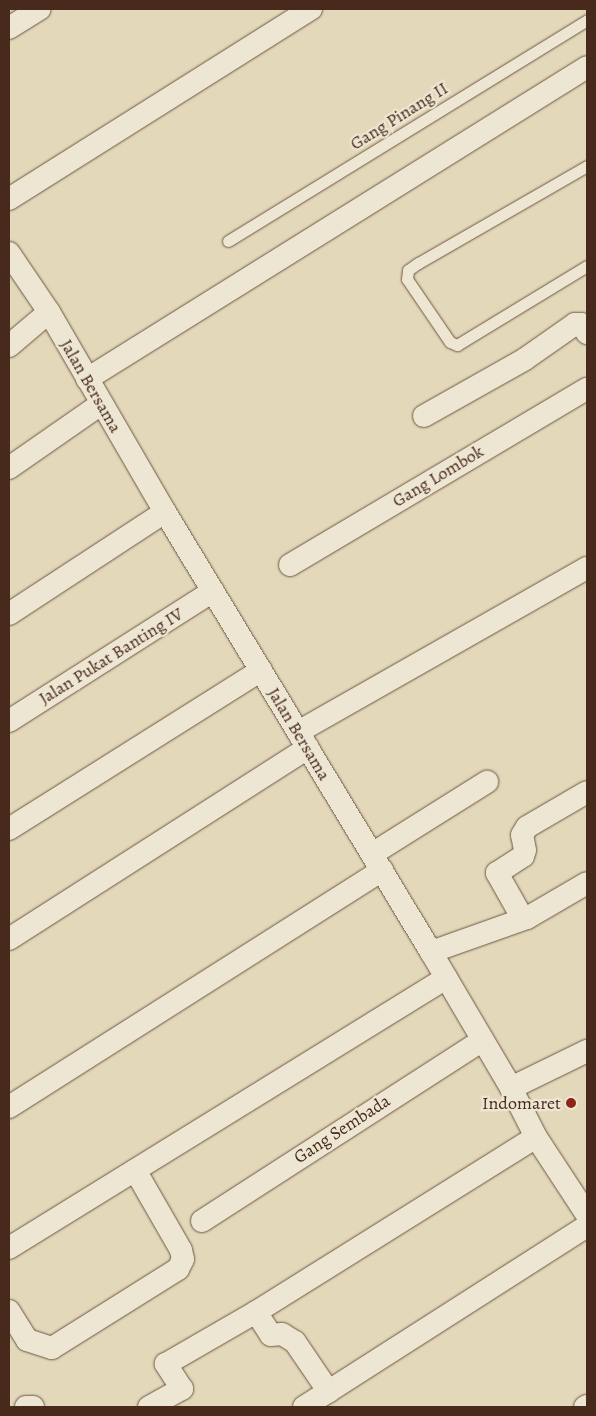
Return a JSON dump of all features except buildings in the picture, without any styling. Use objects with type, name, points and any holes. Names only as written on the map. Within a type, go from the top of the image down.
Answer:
[{"type":"street","points":[[9,28],[40,9]]},
{"type":"street","points":[[9,200],[311,9]]},
{"type":"street","points":[[87,379],[587,67]]},
{"type":"street","name":"Jalan Bersama","points":[[12,268],[49,312],[165,512],[432,952],[511,1088],[536,1137],[587,1215]]},
{"type":"street","points":[[9,346],[49,312]]},
{"type":"street","points":[[424,416],[525,359],[575,324],[581,324],[587,333]]},
{"type":"street","name":"Gang Lombok","points":[[290,565],[587,388]]},
{"type":"street","points":[[9,468],[101,404]]},
{"type":"street","points":[[9,614],[165,512]]},
{"type":"street","points":[[9,940],[303,740],[587,568]]},
{"type":"street","name":"Jalan Pukat Banting IV","points":[[9,721],[213,591]]},
{"type":"street","points":[[9,829],[260,670]]},
{"type":"street","points":[[9,1107],[377,862],[487,782]]},
{"type":"street","points":[[523,919],[497,873],[523,856],[526,850],[522,836],[527,828],[587,792]]},
{"type":"street","points":[[432,952],[523,919],[587,883]]},
{"type":"street","points":[[9,1248],[446,978]]},
{"type":"street","name":"Gang Sembada","points":[[202,1221],[483,1040]]},
{"type":"street","points":[[511,1088],[587,1051]]},
{"type":"street","points":[[149,1407],[182,1389],[166,1364],[256,1312],[536,1137]]},
{"type":"street","points":[[9,1311],[27,1340],[52,1348],[178,1269],[183,1259],[181,1250],[135,1170]]},
{"type":"street","points":[[304,1407],[587,1226]]},
{"type":"street","points":[[256,1312],[272,1335],[282,1334],[295,1342],[329,1392]]},
{"type":"street","points":[[26,1407],[33,1407]]},
{"type":"lane","name":"Gang Pinang II","points":[[228,241],[587,20]]},
{"type":"lane","points":[[587,166],[418,262],[408,270],[407,279],[450,342],[457,345],[587,266]]},
{"type":"place","name":"Indomaret","points":[[571,1103]]}]
